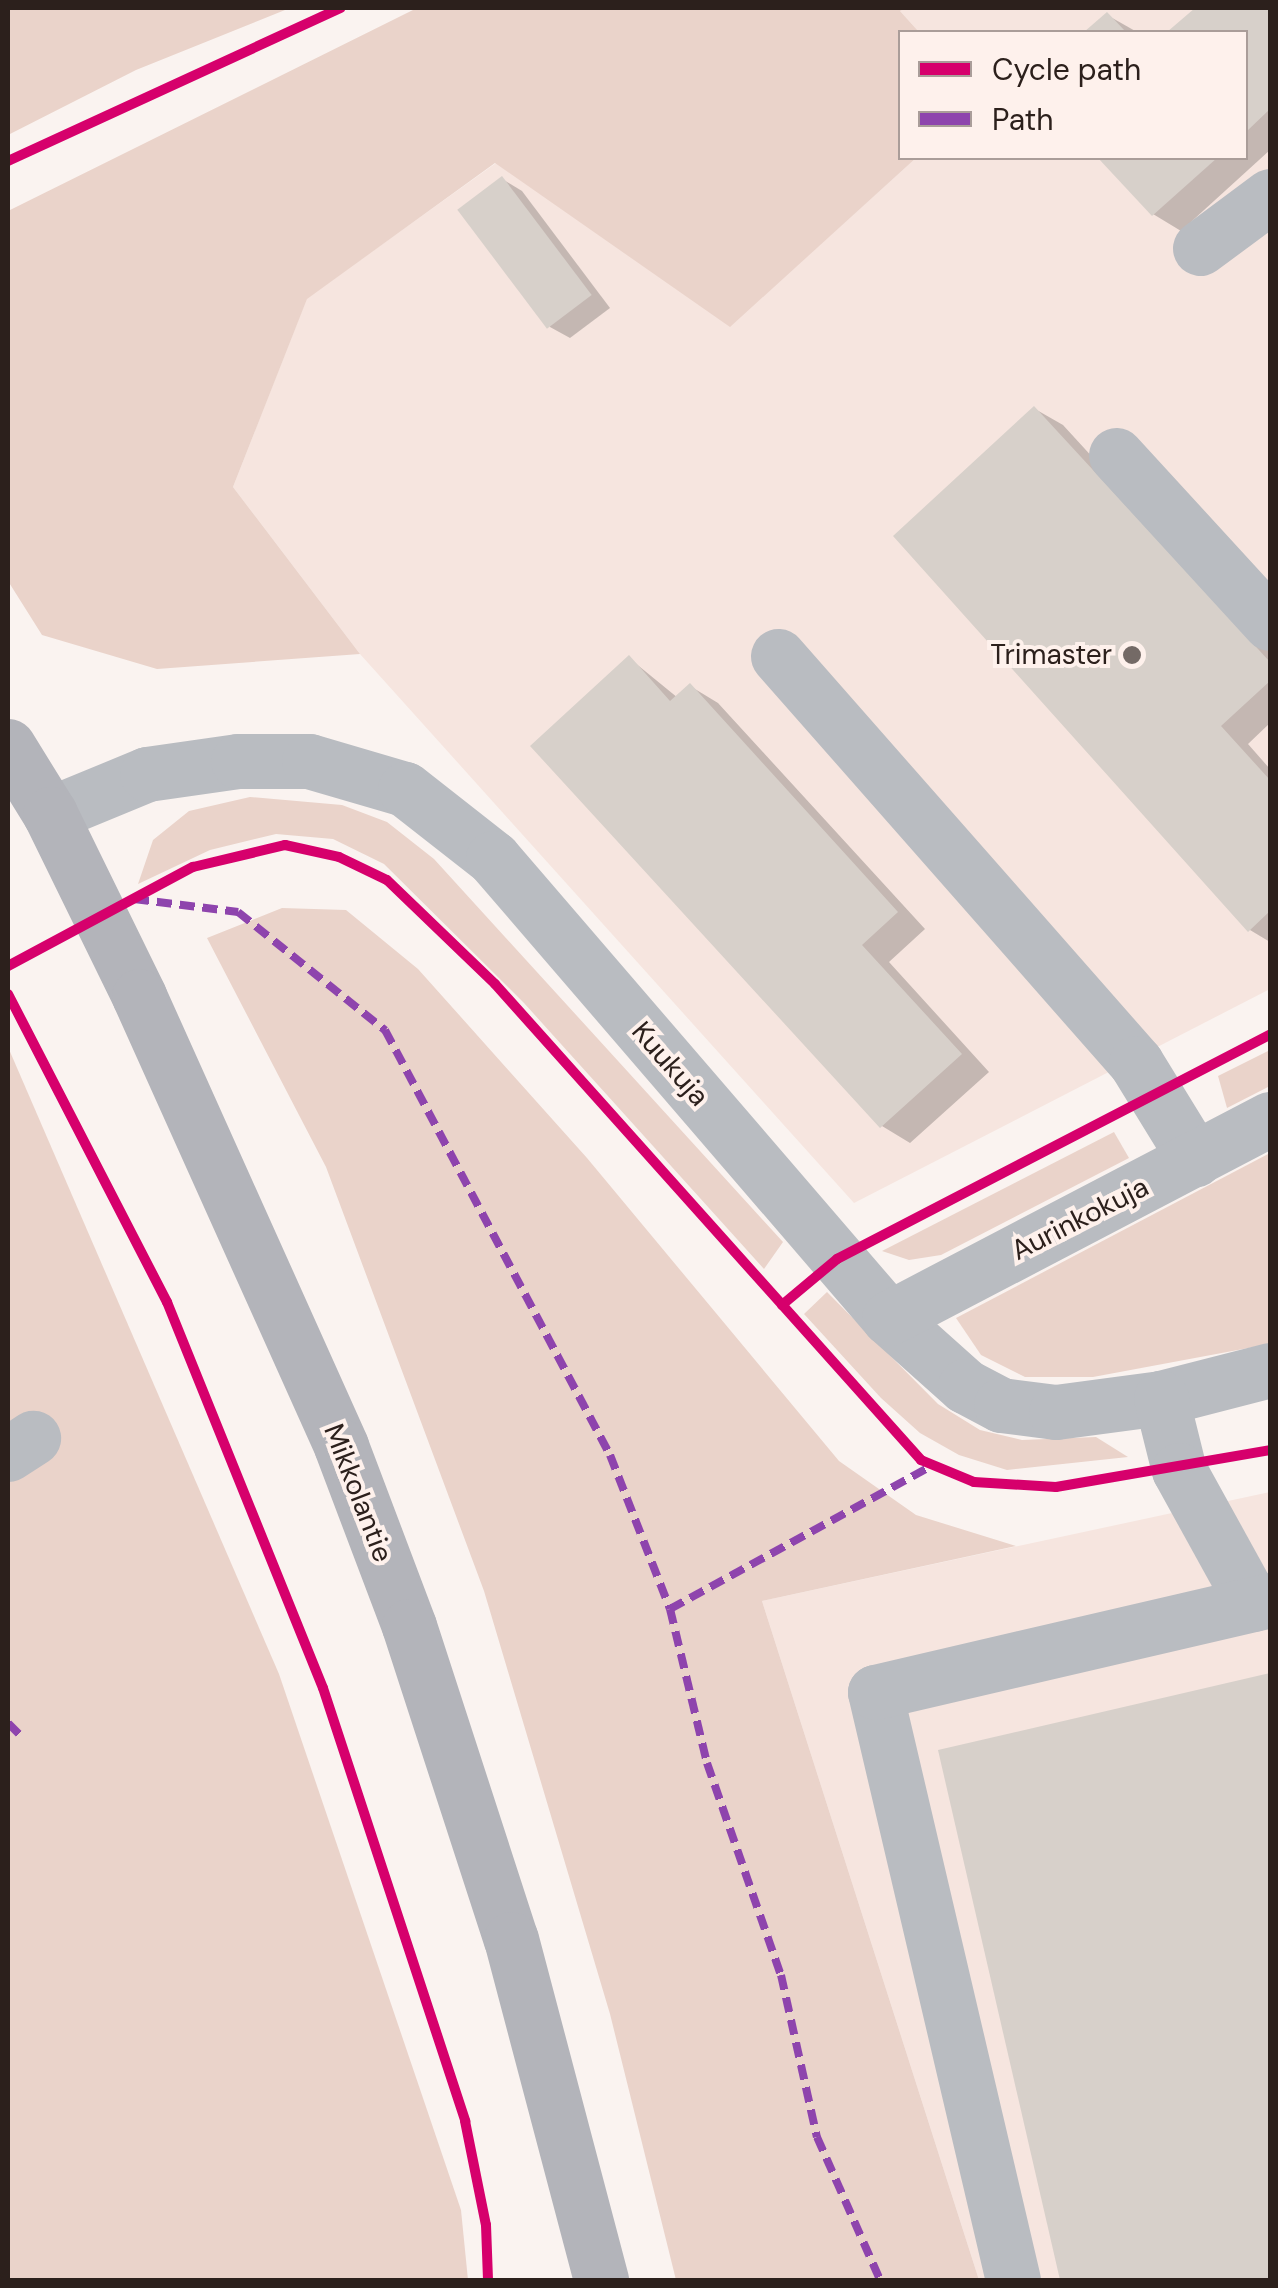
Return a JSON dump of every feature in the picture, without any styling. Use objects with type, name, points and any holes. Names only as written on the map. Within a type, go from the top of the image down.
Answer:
[{"type":"main road","name":"Mikkolantie","points":[[8,746],[50,814],[256,1248],[402,1608],[511,1939],[601,2280]]},
{"type":"street","points":[[1200,248],[1270,196]]},
{"type":"street","points":[[1116,455],[1270,623]]},
{"type":"street","points":[[778,656],[1136,1063],[1194,1160]]},
{"type":"street","name":"Kuukuja","points":[[50,814],[148,774],[238,760],[309,760],[405,788],[493,858],[889,1318],[965,1386],[1001,1405],[1056,1412],[1160,1398],[1270,1370]]},
{"type":"street","name":"Aurinkokuja","points":[[889,1318],[1270,1119]]},
{"type":"street","points":[[1014,2280],[876,1692],[1262,1601],[1179,1470],[1160,1398]]},
{"type":"shaded area","points":[[8,8],[290,8],[136,70],[8,135]]},
{"type":"shaded area","points":[[417,8],[906,8],[900,11],[917,30],[898,30],[898,160],[914,160],[730,327],[495,163],[307,299],[233,487],[360,654],[157,669],[42,635],[8,581],[8,211]]},
{"type":"shaded area","points":[[1270,8],[1270,989],[854,1203],[360,654],[233,487],[307,298],[496,163],[730,326],[914,160],[1248,160],[1248,30],[917,30],[900,11]]},
{"type":"shaded area","points":[[250,797],[342,805],[387,822],[434,859],[783,1242],[764,1269],[524,1003],[384,864],[333,839],[276,834],[210,850],[138,884],[153,840],[189,811]]},
{"type":"shaded area","points":[[282,908],[346,910],[418,969],[587,1158],[839,1461],[916,1515],[1016,1546],[762,1601],[979,2280],[676,2280],[610,2014],[484,1591],[326,1167],[207,938]]},
{"type":"shaded area","points":[[8,1047],[279,1674],[461,2210],[468,2280],[8,2280]]},
{"type":"shaded area","points":[[1270,1050],[1270,1086],[1227,1108],[1218,1076]]},
{"type":"shaded area","points":[[1114,1132],[1129,1158],[941,1255],[909,1260],[882,1251]]},
{"type":"shaded area","points":[[1270,1153],[1270,1344],[1093,1377],[1025,1377],[981,1355],[956,1318]]},
{"type":"shaded area","points":[[827,1292],[938,1404],[980,1430],[1022,1440],[1096,1437],[1128,1457],[1007,1470],[959,1455],[920,1433],[881,1398],[804,1314]]},
{"type":"shaded area","points":[[1270,1492],[1270,2280],[979,2280],[762,1601]]},
{"type":"building","points":[[1195,8],[1270,8],[1270,109],[1248,130],[1248,30],[1169,30]]},
{"type":"building","points":[[1107,12],[1124,30],[1086,30]]},
{"type":"building","points":[[1100,160],[1215,160],[1152,216]]},
{"type":"building","points":[[502,176],[592,295],[547,329],[457,210]]},
{"type":"building","points":[[1034,406],[1270,662],[1270,681],[1221,726],[1270,780],[1270,911],[1248,932],[893,536]]},
{"type":"building","points":[[629,655],[670,701],[690,683],[898,912],[862,945],[962,1054],[880,1128],[530,746]]},
{"type":"building","points":[[1270,1673],[1270,2280],[1060,2280],[938,1750]]},
{"type":"marked path","points":[[134,899],[238,912],[385,1030],[610,1455],[670,1609],[707,1763],[781,1975],[817,2137],[880,2280]]},
{"type":"marked path","points":[[670,1609],[933,1465]]},
{"type":"marked path","points":[[8,1723],[21,1736]]},
{"type":"cycle path","points":[[8,161],[340,8]]},
{"type":"cycle path","points":[[8,966],[193,867],[285,845],[339,857],[387,880],[495,984],[921,1460],[974,1482],[1056,1487],[1270,1450]]},
{"type":"cycle path","points":[[8,994],[167,1302],[323,1688],[465,2121],[486,2225],[488,2280]]},
{"type":"cycle path","points":[[782,1305],[837,1259],[1270,1035]]},
{"type":"place","name":"Trimaster","points":[[1132,655]]}]
